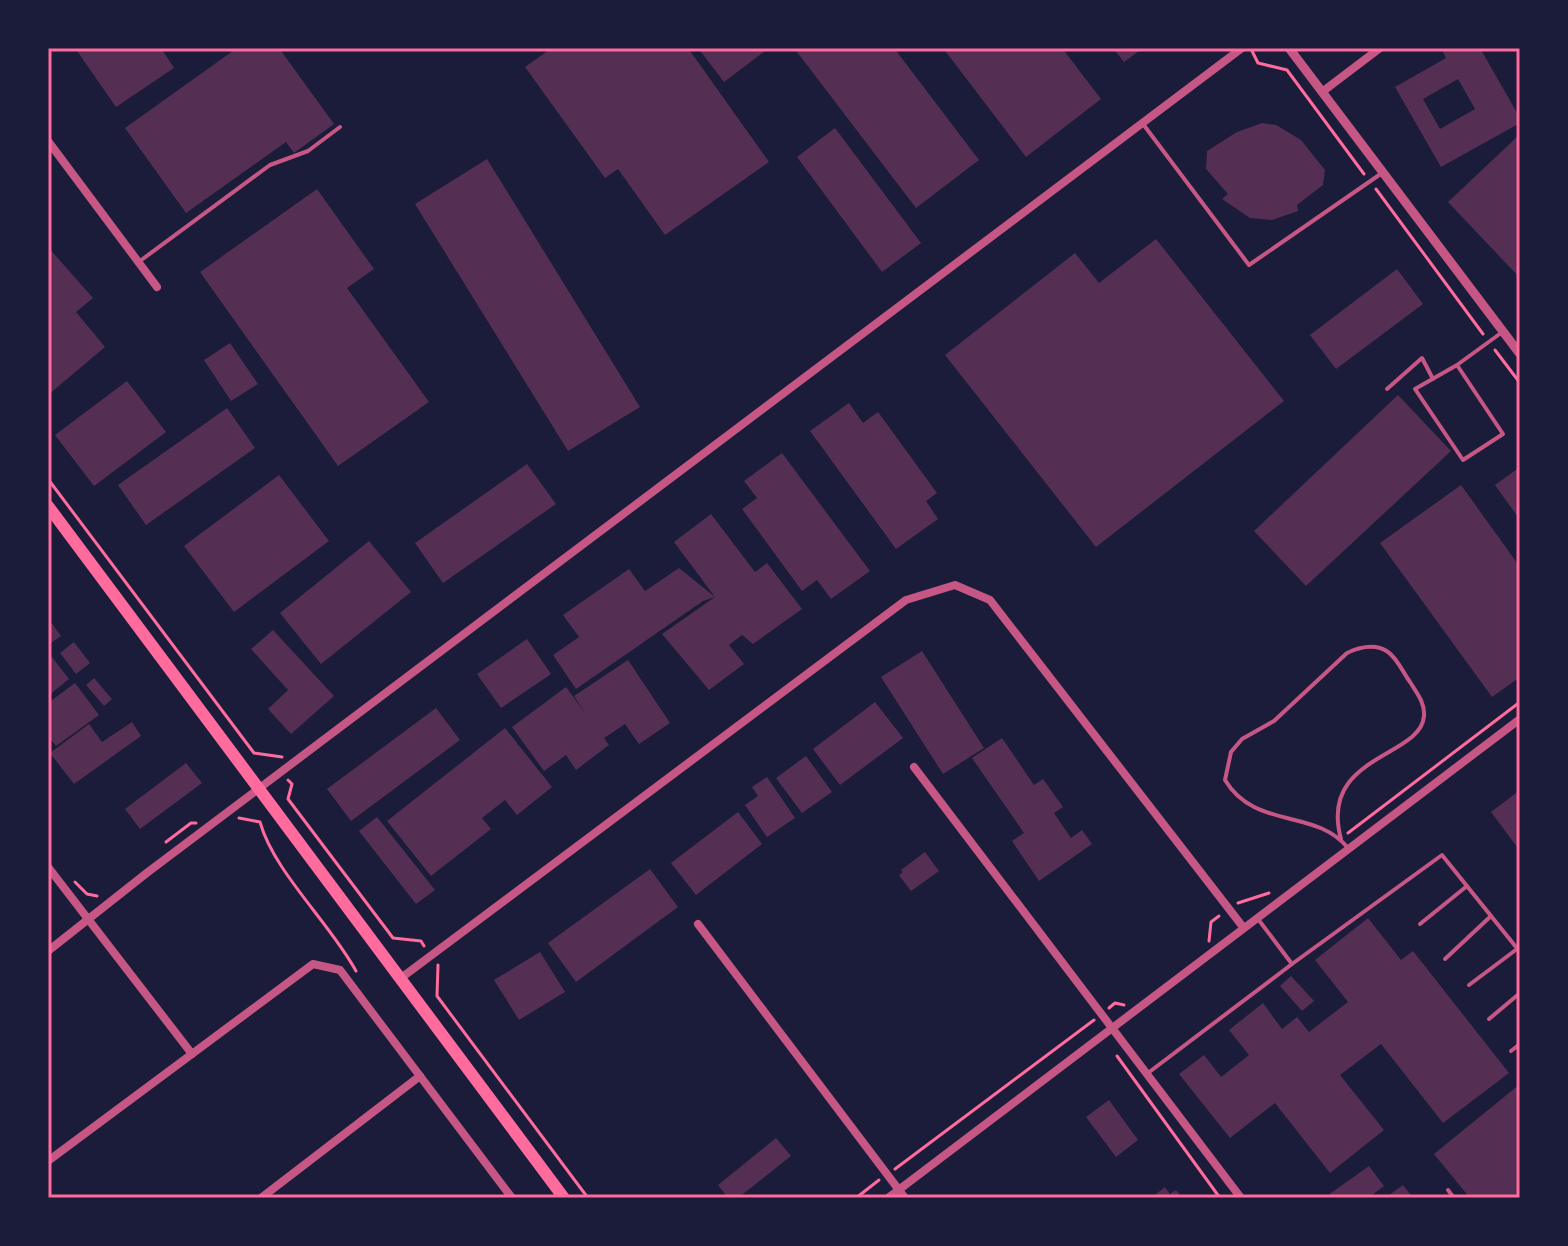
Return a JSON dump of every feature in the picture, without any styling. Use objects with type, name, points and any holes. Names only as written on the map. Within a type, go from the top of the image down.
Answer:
[{"type":"main road","points":[[48,506],[564,1198]]},
{"type":"street","points":[[48,951],[282,771],[1242,48]]},
{"type":"street","points":[[1289,48],[1520,354]]},
{"type":"street","points":[[1322,92],[1380,48]]},
{"type":"street","points":[[48,141],[157,287]]},
{"type":"street","points":[[401,978],[906,600],[955,585],[990,600],[1243,927]]},
{"type":"street","points":[[888,1198],[1520,719]]},
{"type":"street","points":[[914,767],[1241,1198]]},
{"type":"street","points":[[48,867],[192,1054]]},
{"type":"street","points":[[698,924],[905,1198]]},
{"type":"street","points":[[48,1161],[313,964],[340,970],[512,1198]]},
{"type":"street","points":[[261,1198],[420,1076]]},
{"type":"lane","points":[[1143,124],[1249,265],[1383,172]]},
{"type":"lane","points":[[139,263],[270,165],[308,151],[340,127]]},
{"type":"lane","points":[[1457,365],[1503,434],[1463,460],[1415,389],[1457,365],[1503,331]]},
{"type":"lane","points":[[1387,389],[1422,358],[1433,379]]},
{"type":"lane","points":[[1341,839],[1336,821],[1346,784],[1417,732],[1424,718],[1422,701],[1390,653],[1372,647],[1358,647],[1347,653],[1274,721],[1242,739],[1231,752],[1226,768],[1225,780],[1243,802],[1264,813],[1327,829],[1348,848]]},
{"type":"lane","points":[[1148,1073],[1442,855],[1519,950],[1469,985]]},
{"type":"lane","points":[[1420,924],[1467,886]]},
{"type":"lane","points":[[1445,959],[1491,916]]},
{"type":"lane","points":[[1256,917],[1292,964]]},
{"type":"lane","points":[[1489,1019],[1520,993]]},
{"type":"lane","points":[[1511,1051],[1520,1044]]},
{"type":"lane","points":[[1448,1190],[1454,1198]]},
{"type":"path","points":[[1250,48],[1258,63],[1287,70],[1520,383]]},
{"type":"path","points":[[48,479],[254,753],[281,758]]},
{"type":"path","points":[[1341,839],[1520,702]]},
{"type":"path","points":[[272,756],[292,784],[288,799],[393,938],[421,941],[439,966],[437,996],[588,1198]]},
{"type":"path","points":[[226,814],[231,821],[241,818],[260,822],[266,844],[344,948],[357,973]]},
{"type":"path","points":[[163,845],[191,823],[200,824]]},
{"type":"path","points":[[64,889],[76,881],[87,894],[101,897]]},
{"type":"path","points":[[1209,943],[1211,922],[1243,900],[1267,895],[1279,886]]},
{"type":"path","points":[[856,1198],[1115,1003],[1125,1005]]},
{"type":"path","points":[[1092,1021],[1220,1198]]},
{"type":"building","points":[[75,48],[161,48],[174,68],[116,107]]},
{"type":"building","points":[[237,48],[279,48],[334,124],[294,153],[286,142],[186,213],[125,128]]},
{"type":"building","points":[[552,48],[688,48],[769,162],[665,235],[618,169],[605,178],[525,67]]},
{"type":"building","points":[[698,48],[769,48],[724,82]]},
{"type":"building","points":[[794,48],[894,48],[979,160],[916,208]]},
{"type":"building","points":[[943,48],[1062,48],[1101,99],[1026,157]]},
{"type":"building","points":[[1113,48],[1143,48],[1124,62]]},
{"type":"building","points":[[1480,48],[1520,123],[1441,167],[1395,87],[1446,58],[1442,50]],"holes":[[[1458,79],[1475,109],[1440,129],[1423,99]]]},
{"type":"building","points":[[1262,123],[1276,125],[1301,140],[1325,170],[1323,185],[1297,205],[1298,211],[1272,220],[1250,218],[1222,199],[1228,194],[1206,169],[1207,151],[1237,132]]},
{"type":"building","points":[[835,128],[921,243],[882,272],[797,157]]},
{"type":"building","points":[[1518,136],[1520,138],[1520,278],[1448,202]]},
{"type":"building","points":[[487,159],[640,407],[568,451],[415,204]]},
{"type":"building","points":[[317,189],[374,269],[347,288],[429,402],[338,466],[200,272]]},
{"type":"building","points":[[1156,239],[1284,401],[1096,547],[945,355],[1075,253],[1099,283]]},
{"type":"building","points":[[48,247],[93,298],[76,312],[105,347],[48,395]]},
{"type":"building","points":[[1397,269],[1423,304],[1336,369],[1310,335]]},
{"type":"building","points":[[230,343],[258,384],[231,401],[204,360]]},
{"type":"building","points":[[127,381],[166,432],[94,486],[55,435]]},
{"type":"building","points":[[1398,395],[1451,451],[1306,586],[1254,531]]},
{"type":"building","points":[[849,403],[863,423],[878,412],[937,493],[926,501],[938,519],[896,549],[810,431]]},
{"type":"building","points":[[227,408],[255,448],[146,525],[118,485]]},
{"type":"building","points":[[782,453],[870,571],[831,599],[817,580],[802,591],[742,509],[757,498],[744,481]]},
{"type":"building","points":[[527,464],[556,504],[443,583],[415,543]]},
{"type":"building","points":[[1520,467],[1520,520],[1495,485]]},
{"type":"building","points":[[279,475],[329,541],[234,612],[184,546]]},
{"type":"building","points":[[1461,485],[1520,567],[1520,677],[1492,697],[1380,543]]},
{"type":"building","points":[[711,514],[755,572],[767,563],[802,609],[753,644],[742,635],[729,645],[744,664],[709,690],[662,634],[715,597],[674,542]]},
{"type":"building","points":[[369,541],[411,592],[321,664],[280,613]]},
{"type":"building","points":[[679,568],[715,597],[703,601],[576,689],[553,655],[579,637],[563,615],[629,569],[645,591]]},
{"type":"building","points":[[48,622],[61,636],[48,645]]},
{"type":"building","points":[[273,630],[334,696],[291,734],[268,709],[288,690],[251,649]]},
{"type":"building","points":[[527,639],[551,674],[501,708],[477,674]]},
{"type":"building","points":[[74,642],[90,663],[76,674],[60,653]]},
{"type":"building","points":[[922,651],[984,748],[943,774],[881,677]]},
{"type":"building","points":[[48,652],[69,679],[48,696]]},
{"type":"building","points":[[628,660],[670,723],[639,744],[625,724],[604,738],[609,745],[576,770],[566,755],[544,771],[512,727],[566,687],[585,713],[574,696]]},
{"type":"building","points":[[94,678],[112,699],[104,706],[86,685]]},
{"type":"building","points":[[75,683],[99,715],[56,746],[48,736],[48,703]]},
{"type":"building","points":[[875,702],[903,738],[840,785],[813,749]]},
{"type":"building","points":[[436,708],[460,740],[351,821],[327,789]]},
{"type":"building","points":[[132,722],[141,736],[74,784],[50,753],[89,724],[102,742]]},
{"type":"building","points":[[505,728],[552,787],[517,815],[505,800],[482,818],[491,829],[431,876],[387,821]]},
{"type":"building","points":[[1002,738],[1034,785],[1043,779],[1063,807],[1054,813],[1071,838],[1082,830],[1092,844],[1039,881],[1012,841],[1024,833],[972,758]]},
{"type":"building","points":[[806,756],[832,792],[802,813],[776,778]]},
{"type":"building","points":[[186,763],[202,783],[140,829],[125,809]]},
{"type":"building","points":[[767,777],[795,818],[767,837],[745,805],[758,796],[752,787]]},
{"type":"building","points":[[1520,790],[1520,851],[1491,812]]},
{"type":"building","points":[[738,812],[762,844],[696,895],[671,863]]},
{"type":"building","points":[[377,817],[435,890],[416,904],[359,831]]},
{"type":"building","points":[[925,852],[939,871],[911,891],[899,875],[903,872],[901,870]]},
{"type":"building","points":[[650,869],[678,907],[576,982],[548,943]]},
{"type":"building","points":[[1368,918],[1401,960],[1413,951],[1509,1073],[1443,1123],[1381,1044],[1340,1075],[1384,1130],[1330,1173],[1275,1103],[1230,1138],[1179,1074],[1204,1055],[1221,1077],[1249,1055],[1229,1030],[1263,1003],[1282,1029],[1297,1017],[1309,1032],[1348,1002],[1315,960]]},
{"type":"building","points":[[540,952],[565,992],[519,1020],[494,980]]},
{"type":"building","points":[[1291,976],[1314,1001],[1302,1011],[1280,986]]},
{"type":"building","points":[[1520,1084],[1520,1198],[1470,1198],[1434,1154]]},
{"type":"building","points":[[1109,1100],[1138,1140],[1116,1157],[1086,1117]]},
{"type":"building","points":[[776,1138],[791,1156],[738,1198],[728,1198],[718,1185]]},
{"type":"building","points":[[1369,1166],[1384,1186],[1368,1198],[1324,1198]]},
{"type":"building","points":[[1403,1185],[1413,1198],[1385,1198]]},
{"type":"building","points":[[1165,1187],[1170,1194],[1176,1190],[1181,1196],[1151,1198]]}]
